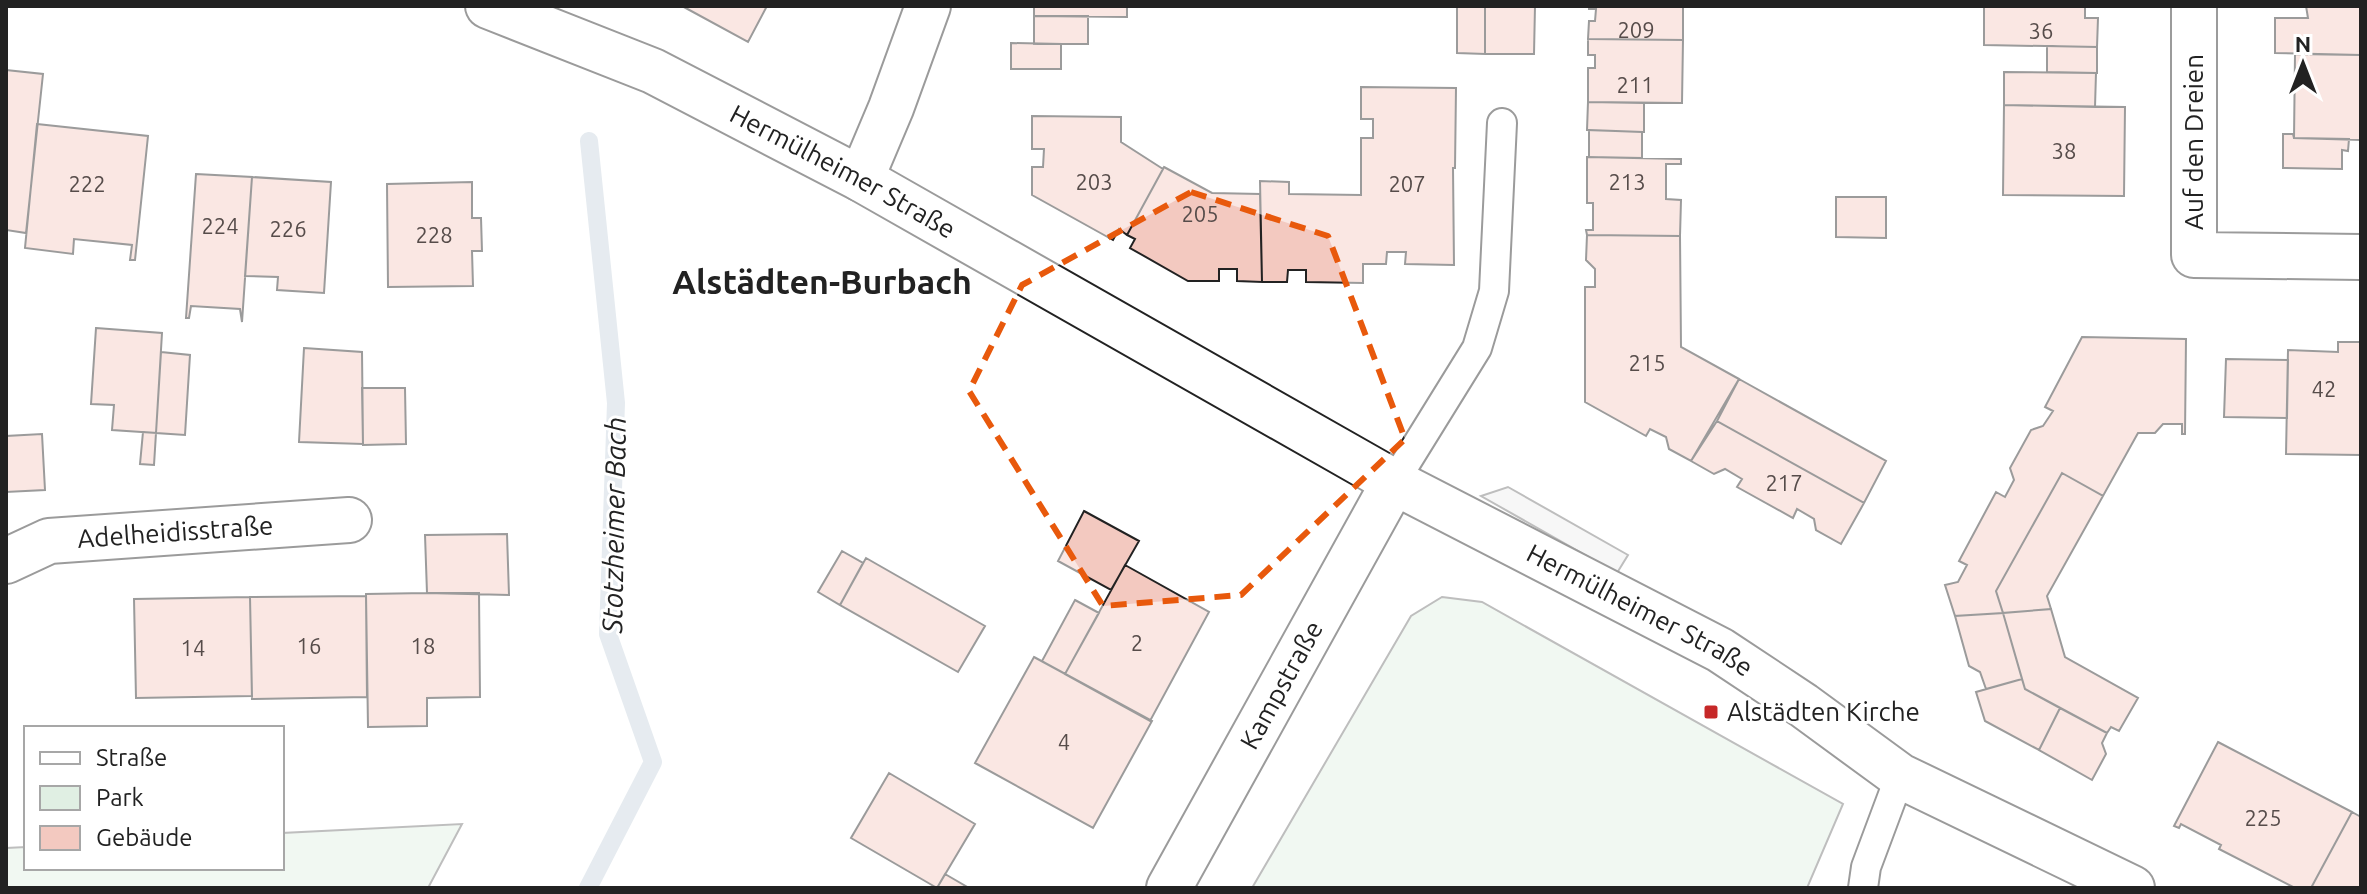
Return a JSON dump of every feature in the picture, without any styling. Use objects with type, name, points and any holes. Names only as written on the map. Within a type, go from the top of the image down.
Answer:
[{"type":"street","name":"Hermülheimer Straße","points":[[488,6],[653,71],[861,179],[1394,482],[1720,650],[1803,705],[1900,776],[2132,888]]},
{"type":"street","points":[[861,179],[928,6]]},
{"type":"street","name":"Auf den Dreien","points":[[2194,6],[2194,255],[2361,257]]},
{"type":"street","name":"Kampstraße","points":[[1169,888],[1394,482]]},
{"type":"street","name":"Adelheidisstraße","points":[[6,561],[49,541],[349,520]]},
{"type":"lane","points":[[1394,482],[1477,348],[1494,291],[1502,123]]},
{"type":"lane","points":[[1863,888],[1866,867],[1900,776]]},
{"type":"highlighted area","points":[[1191,192],[1328,236],[1405,439],[1241,595],[1103,606],[969,391],[1022,285]]},
{"type":"green space","points":[[1442,597],[1482,602],[1843,804],[1807,888],[1252,888],[1411,616]]},
{"type":"green space","points":[[462,824],[428,888],[6,888],[6,848],[24,847],[24,870],[284,870],[284,833]]},
{"type":"shaded area","points":[[1508,487],[1628,555],[1617,573],[1481,496]]},
{"type":"building","points":[[682,6],[767,6],[748,42]]},
{"type":"building","points":[[1034,6],[1127,6],[1127,17],[1034,16]]},
{"type":"building","points":[[1457,6],[1485,6],[1485,54],[1457,53]]},
{"type":"building","points":[[1485,6],[1535,6],[1534,54],[1485,54]]},
{"type":"building","points":[[1589,6],[1683,6],[1683,40],[1588,39],[1589,21],[1595,21],[1596,9],[1589,9]]},
{"type":"building","points":[[1984,6],[2085,6],[2085,18],[2098,18],[2097,47],[1984,45]]},
{"type":"building","points":[[2306,6],[2361,6],[2361,55],[2275,53],[2275,18],[2308,18]]},
{"type":"building","points":[[1034,16],[1088,16],[1088,44],[1034,44]]},
{"type":"building","points":[[1588,39],[1683,40],[1682,103],[1588,102],[1588,68],[1595,68],[1595,55],[1588,55]]},
{"type":"building","points":[[1011,43],[1061,44],[1061,69],[1011,69]]},
{"type":"building","points":[[2047,46],[2097,47],[2097,73],[2047,72]]},
{"type":"building","points":[[2295,54],[2361,55],[2361,140],[2294,138]]},
{"type":"building","points":[[6,70],[43,74],[26,233],[6,230]]},
{"type":"building","points":[[2004,72],[2096,73],[2095,107],[2004,105]]},
{"type":"building","points":[[1361,87],[1456,88],[1454,265],[1405,264],[1406,252],[1387,252],[1386,264],[1363,264],[1363,283],[1306,282],[1306,270],[1288,270],[1287,282],[1262,282],[1260,181],[1289,182],[1289,194],[1361,195],[1361,138],[1373,138],[1373,119],[1361,119]]},
{"type":"building","points":[[1588,102],[1644,103],[1644,132],[1587,130]]},
{"type":"building","points":[[2004,105],[2125,107],[2124,196],[2003,195]]},
{"type":"building","points":[[1032,116],[1121,117],[1121,142],[1163,169],[1127,235],[1119,229],[1113,240],[1032,195],[1032,167],[1043,167],[1044,149],[1032,149]]},
{"type":"building","points":[[37,124],[148,136],[135,260],[130,260],[132,245],[74,239],[73,254],[25,248]]},
{"type":"building","points":[[1589,130],[1642,132],[1642,158],[1589,157]]},
{"type":"building","points":[[2283,134],[2293,134],[2294,138],[2349,139],[2348,151],[2342,150],[2342,169],[2283,168]]},
{"type":"building","points":[[1587,157],[1681,159],[1681,164],[1666,164],[1666,199],[1681,200],[1680,236],[1587,235],[1586,230],[1593,230],[1593,203],[1587,203]]},
{"type":"building","points":[[1164,167],[1212,193],[1260,194],[1262,282],[1237,281],[1237,269],[1219,269],[1219,281],[1188,281],[1130,248],[1135,239],[1127,235]]},
{"type":"building","points":[[196,174],[252,177],[242,322],[240,309],[191,306],[189,318],[186,318]]},
{"type":"building","points":[[252,177],[331,182],[324,293],[277,290],[278,277],[245,276]]},
{"type":"building","points":[[472,182],[472,218],[481,218],[482,251],[472,251],[473,286],[388,287],[387,184]]},
{"type":"building","points":[[1836,197],[1886,197],[1886,238],[1836,237]]},
{"type":"building","points":[[1587,235],[1680,236],[1681,347],[1739,379],[1691,461],[1669,449],[1666,437],[1650,429],[1646,436],[1585,402],[1585,287],[1595,287],[1595,269],[1586,260]]},
{"type":"building","points":[[96,328],[162,333],[156,433],[112,430],[114,405],[91,404]]},
{"type":"building","points":[[2082,337],[2186,339],[2185,434],[2182,434],[2182,424],[2163,424],[2155,433],[2138,433],[2103,496],[2062,473],[1996,591],[2003,613],[1955,616],[1945,585],[1958,582],[1967,565],[1959,561],[1996,492],[2005,497],[2014,480],[2010,468],[2031,430],[2043,426],[2053,411],[2045,407]]},
{"type":"building","points":[[2338,342],[2361,342],[2361,455],[2286,454],[2288,350],[2338,352]]},
{"type":"building","points":[[304,348],[362,352],[363,444],[299,442]]},
{"type":"building","points":[[161,352],[190,355],[185,435],[156,433]]},
{"type":"building","points":[[2226,359],[2288,360],[2287,418],[2224,417]]},
{"type":"building","points":[[1739,379],[1886,461],[1864,503],[1717,421]]},
{"type":"building","points":[[362,388],[405,388],[406,444],[363,445]]},
{"type":"building","points":[[1717,421],[1864,503],[1841,544],[1816,530],[1814,519],[1797,509],[1793,518],[1737,487],[1742,479],[1725,469],[1714,474],[1691,461]]},
{"type":"building","points":[[143,432],[156,433],[154,465],[140,464]]},
{"type":"building","points":[[42,434],[45,490],[6,492],[6,436]]},
{"type":"building","points":[[2062,473],[2103,496],[2047,596],[2051,609],[2003,613],[1996,591]]},
{"type":"building","points":[[1084,511],[1139,541],[1111,590],[1058,561]]},
{"type":"building","points":[[507,534],[509,595],[427,593],[425,535]]},
{"type":"building","points":[[842,551],[863,563],[840,605],[818,592]]},
{"type":"building","points":[[866,558],[985,626],[958,672],[840,605]]},
{"type":"building","points":[[1125,565],[1209,612],[1150,721],[1065,674]]},
{"type":"building","points":[[479,593],[480,697],[427,698],[427,726],[368,727],[366,594]]},
{"type":"building","points":[[366,596],[367,697],[252,699],[250,597]]},
{"type":"building","points":[[250,597],[252,696],[136,698],[134,599]]},
{"type":"building","points":[[1075,600],[1099,613],[1065,674],[1042,661]]},
{"type":"building","points":[[2051,609],[2065,657],[2138,698],[2119,731],[2111,727],[2107,733],[2025,689],[2003,613]]},
{"type":"building","points":[[2003,613],[2022,679],[1986,689],[1980,672],[1969,666],[1955,616]]},
{"type":"building","points":[[1034,657],[1152,721],[1093,828],[975,763]]},
{"type":"building","points":[[2022,679],[2025,689],[2060,708],[2039,750],[1985,721],[1976,692]]},
{"type":"building","points":[[2060,708],[2107,733],[2102,743],[2106,754],[2092,780],[2039,750]]},
{"type":"building","points":[[2218,742],[2352,812],[2311,888],[2295,888],[2219,849],[2221,845],[2181,824],[2179,828],[2174,826]]},
{"type":"building","points":[[889,773],[975,824],[937,888],[851,838]]},
{"type":"building","points":[[2352,812],[2361,817],[2361,888],[2311,888]]},
{"type":"building","points":[[945,874],[969,888],[937,888]]},
{"type":"waterway","name":"Stotzheimer Bach","points":[[588,888],[653,762],[608,634],[616,403],[589,141]]},
{"type":"place","name":"Alstädten Kirche","points":[[1711,712]]},
{"type":"district","name":"Alstädten-Burbach","points":[[822,282]]}]
